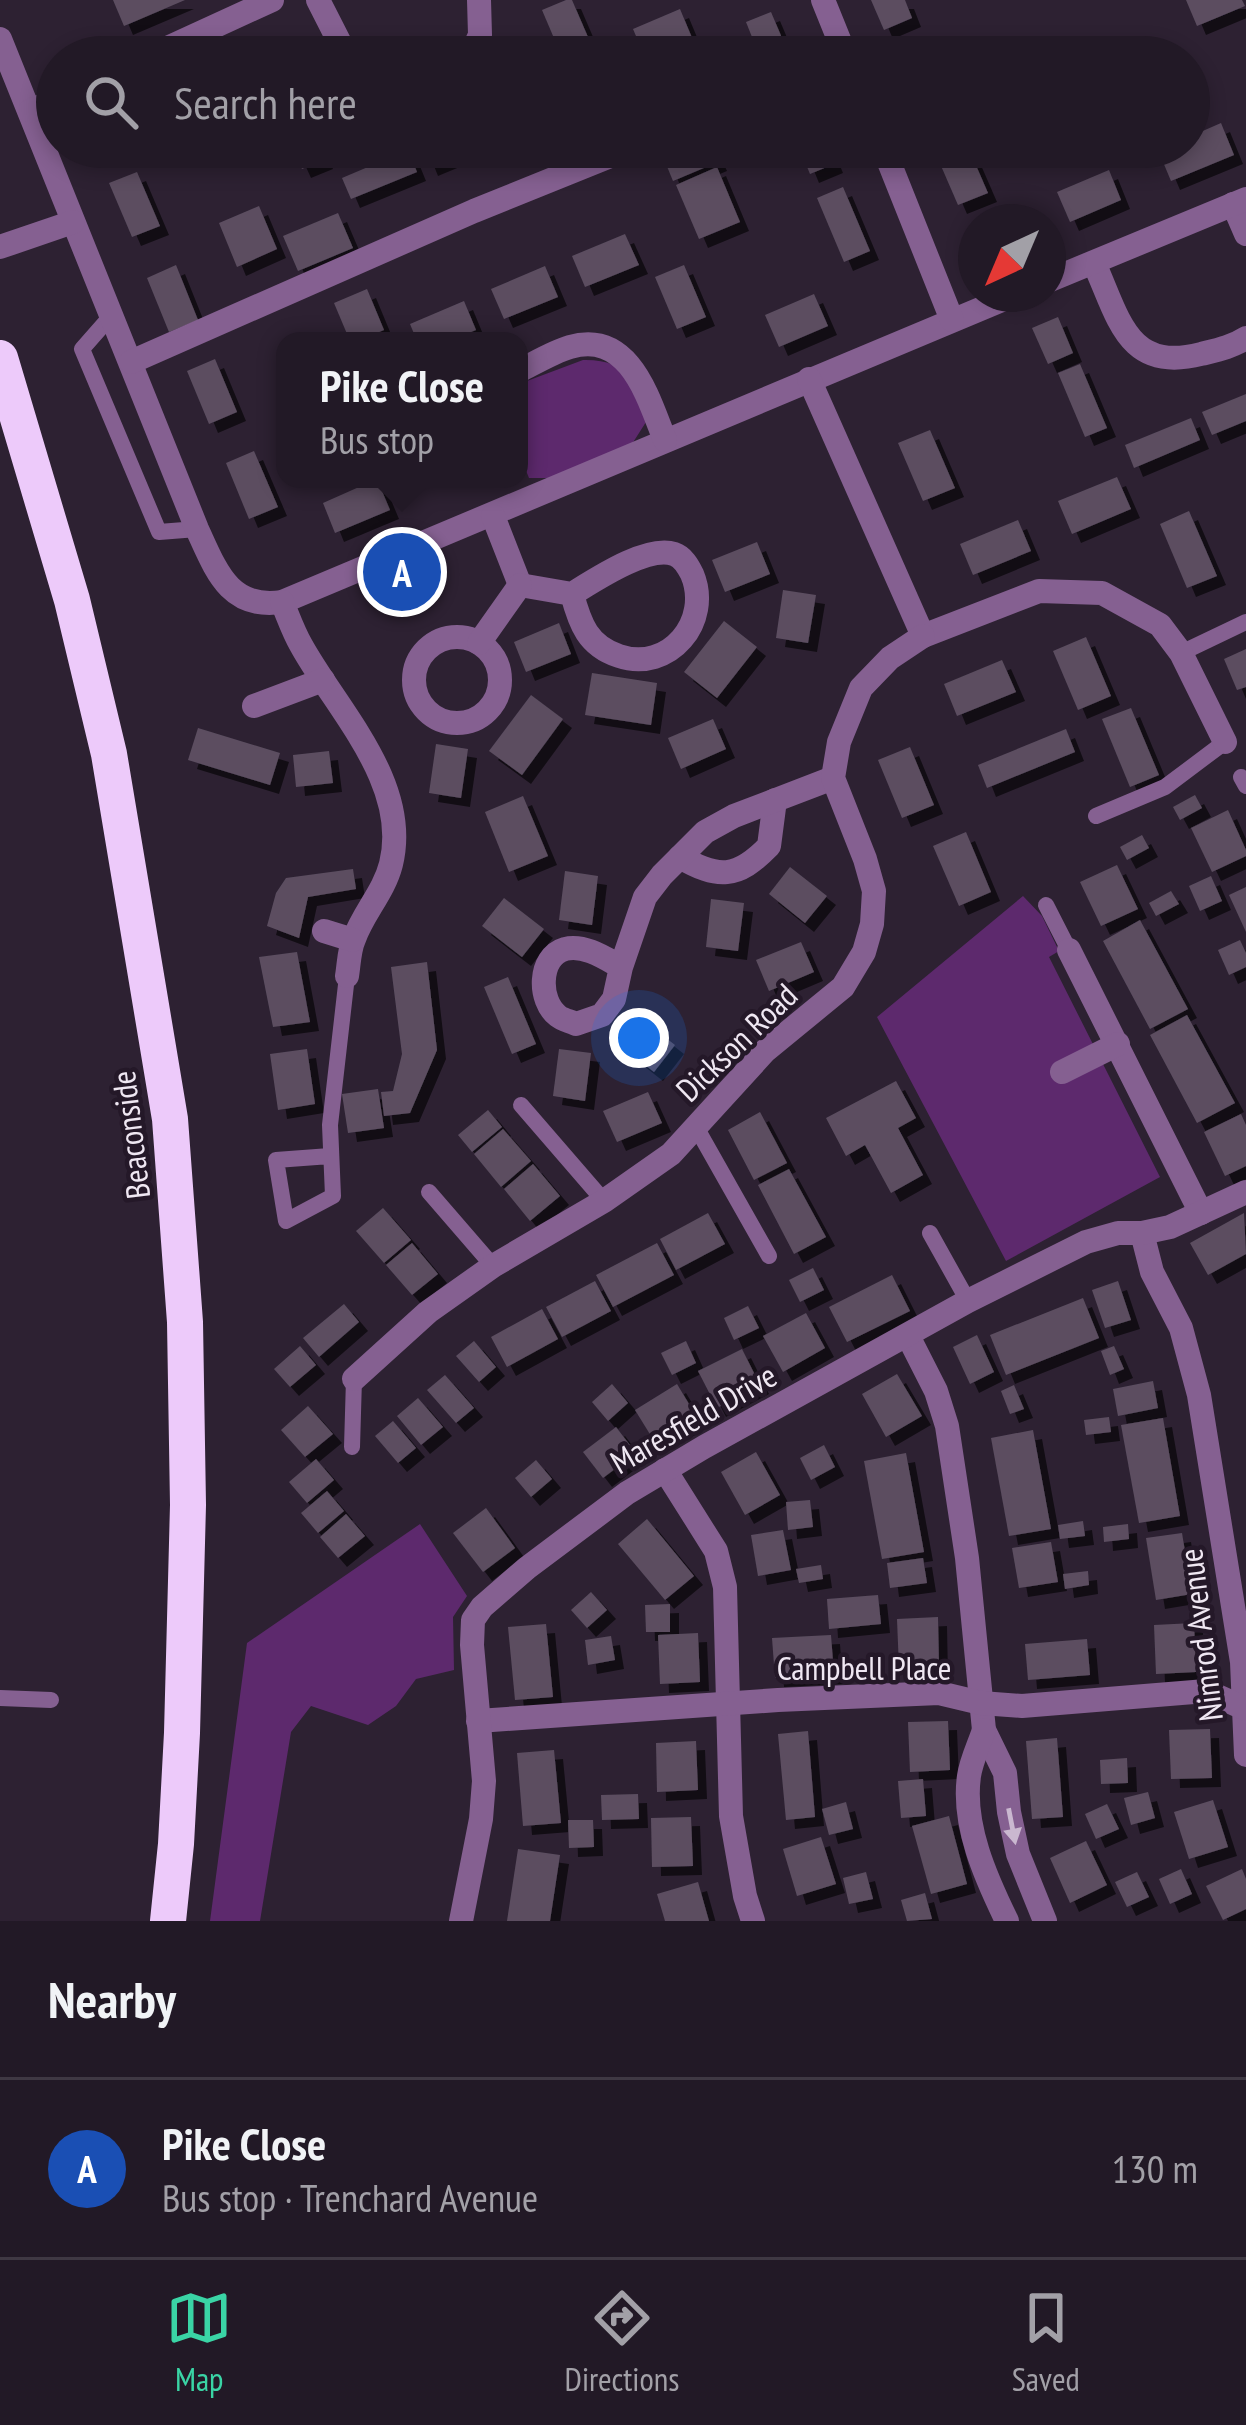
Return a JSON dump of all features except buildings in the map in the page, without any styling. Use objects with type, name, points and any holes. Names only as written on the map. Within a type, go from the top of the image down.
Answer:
[{"type":"highway","name":"Beaconside","points":[[0,358],[66,579],[109,754],[170,1119],[185,1322],[188,1505],[182,1733],[168,1921]]},
{"type":"street","points":[[194,36],[272,0]]},
{"type":"street","points":[[318,0],[336,36]]},
{"type":"street","points":[[479,0],[479,36]]},
{"type":"street","points":[[823,0],[838,36]]},
{"type":"street","points":[[0,39],[36,126]]},
{"type":"street","points":[[30,111],[36,108]]},
{"type":"street","points":[[52,168],[197,530],[224,583],[243,598],[276,603],[493,516],[521,490]]},
{"type":"street","points":[[131,362],[581,168]]},
{"type":"street","points":[[891,168],[952,320]]},
{"type":"street","points":[[1066,274],[1239,202],[1246,234]]},
{"type":"street","points":[[0,247],[73,222]]},
{"type":"street","points":[[1094,263],[1140,350],[1161,358],[1185,358],[1246,338]]},
{"type":"street","points":[[528,488],[665,440],[972,312]]},
{"type":"street","points":[[528,367],[568,347],[608,347],[629,363],[641,381],[665,440]]},
{"type":"street","points":[[808,380],[923,636]]},
{"type":"street","points":[[493,516],[520,585]]},
{"type":"street","points":[[520,585],[572,594],[612,570],[649,555],[672,553],[685,561],[694,578],[698,608],[682,639],[665,653],[630,659],[598,646],[587,636],[572,594]]},
{"type":"street","points":[[479,643],[520,585]]},
{"type":"street","points":[[621,967],[645,897],[705,832],[833,778],[839,742],[861,688],[874,672],[923,636],[1039,591],[1102,593],[1160,625],[1181,653],[1225,742]]},
{"type":"street","points":[[276,603],[359,732],[393,823],[391,866],[353,940],[346,976]]},
{"type":"street","points":[[254,706],[323,680]]},
{"type":"street","name":"Dickson Road","points":[[354,1379],[428,1312],[671,1154],[765,1051],[843,987],[864,952],[874,891],[833,778]]},
{"type":"street","points":[[680,857],[717,874],[743,868],[769,846],[775,800]]},
{"type":"street","points":[[324,932],[353,940]]},
{"type":"street","points":[[1069,950],[1201,1213]]},
{"type":"street","points":[[1062,1072],[1118,1044]]},
{"type":"street","name":"Maresfield Drive","points":[[461,1921],[484,1780],[472,1645],[473,1620],[482,1606],[627,1492],[968,1300],[1086,1242],[1170,1227],[1246,1192]]},
{"type":"street","name":"Nimrod Avenue","points":[[1142,1233],[1151,1272],[1181,1328],[1199,1394],[1242,1662],[1246,1754]]},
{"type":"street","points":[[908,1336],[936,1391],[947,1426],[968,1558],[983,1730],[969,1776],[971,1820],[981,1864],[1007,1921]]},
{"type":"street","points":[[665,1470],[716,1551],[725,1587],[731,1816],[753,1921]]},
{"type":"street","name":"Campbell Place","points":[[478,1721],[939,1694],[1022,1706],[1206,1691],[1245,1709]]},
{"type":"street","points":[[983,1730],[1005,1773],[1018,1854],[1045,1921]]},
{"type":"lane","points":[[111,316],[82,350],[159,532],[197,530]]},
{"type":"lane","points":[[1181,653],[1246,622]]},
{"type":"lane","points":[[1096,815],[1165,787],[1225,742]]},
{"type":"lane","points":[[1046,905],[1069,950]]},
{"type":"lane","points":[[330,1156],[276,1160],[286,1221],[332,1196],[333,1081],[346,976]]},
{"type":"lane","points":[[521,1105],[604,1201]]},
{"type":"lane","points":[[696,1126],[769,1256]]},
{"type":"lane","points":[[429,1192],[493,1266]]},
{"type":"lane","points":[[930,1233],[968,1300]]},
{"type":"lane","points":[[352,1447],[354,1379]]},
{"type":"lane","points":[[0,1698],[51,1700]]},
{"type":"shaded area","points":[[583,360],[611,364],[628,376],[646,422],[632,444],[549,478],[529,478],[528,381]]},
{"type":"shaded area","points":[[1023,896],[1042,916],[1059,951],[1049,957],[1160,1177],[1006,1261],[877,1017]]},
{"type":"shaded area","points":[[420,1524],[467,1596],[453,1617],[454,1670],[416,1679],[396,1706],[368,1725],[311,1706],[291,1732],[260,1921],[210,1921],[247,1643]]},
{"type":"place","name":"Pike Close","points":[[402,572]]}]
